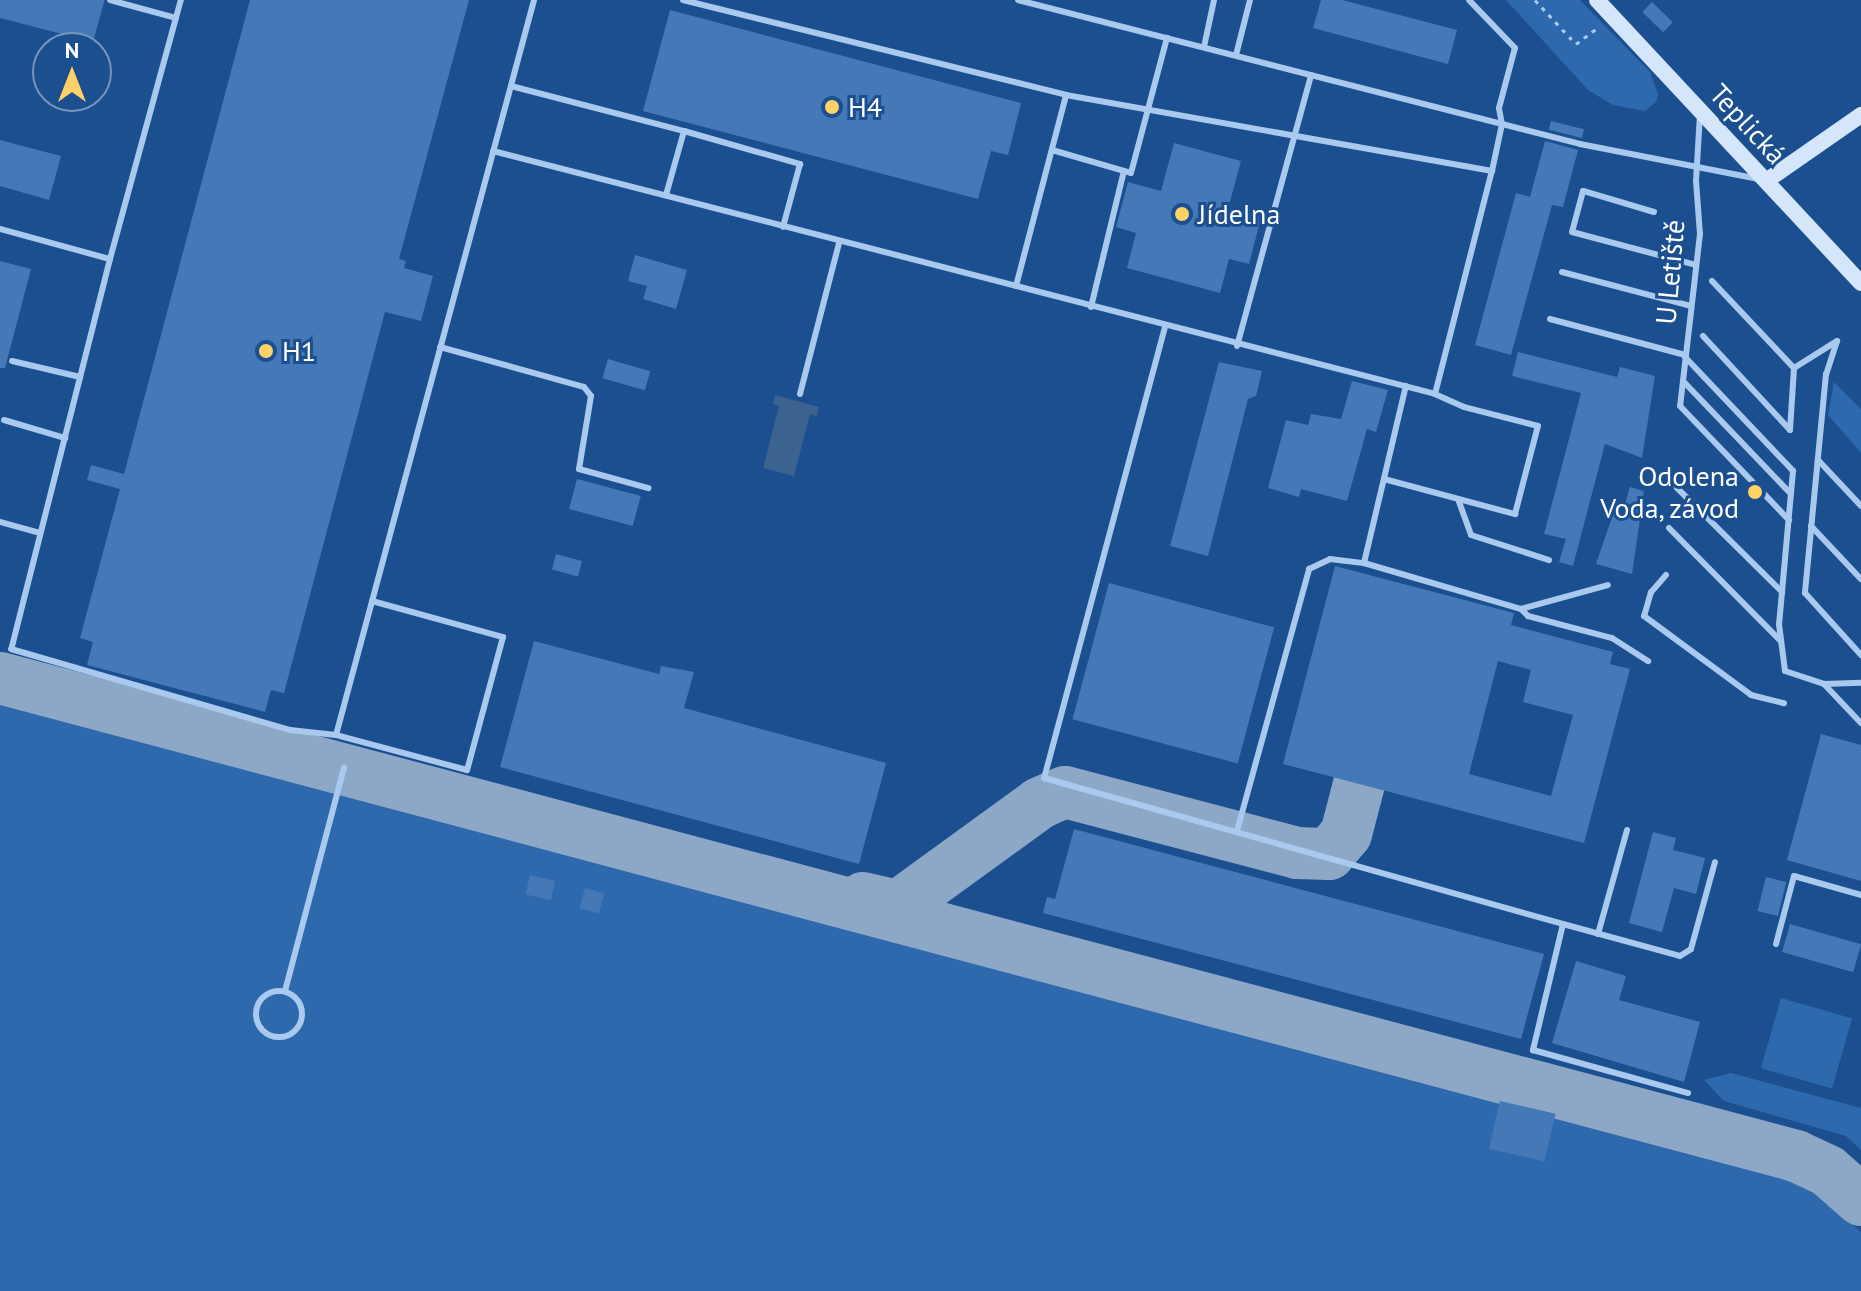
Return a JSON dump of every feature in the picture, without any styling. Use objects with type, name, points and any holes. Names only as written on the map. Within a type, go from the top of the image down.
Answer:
[{"type":"main road","name":"Teplická","points":[[1597,0],[1861,283]]},
{"type":"main road","points":[[1766,181],[1861,115]]},
{"type":"lane","points":[[110,0],[176,18]]},
{"type":"lane","points":[[181,0],[110,259],[11,649],[275,726],[336,735],[467,770],[503,637],[372,601]]},
{"type":"lane","points":[[336,735],[534,0]]},
{"type":"lane","points":[[683,0],[1066,95],[1290,139],[1492,171]]},
{"type":"lane","points":[[1018,0],[1502,124],[1766,181]]},
{"type":"lane","points":[[1204,47],[1214,0]]},
{"type":"lane","points":[[1236,55],[1250,0]]},
{"type":"lane","points":[[1435,394],[1492,171],[1502,124],[1499,108],[1515,48],[1469,0]]},
{"type":"lane","points":[[1052,150],[1131,173],[1167,38]]},
{"type":"lane","points":[[1237,346],[1290,139],[1311,75]]},
{"type":"lane","points":[[511,86],[800,164],[783,227]]},
{"type":"lane","points":[[1016,286],[1066,95]]},
{"type":"lane","name":"U Letiště","points":[[1700,110],[1696,166],[1696,265],[1680,406],[1789,520]]},
{"type":"lane","points":[[666,195],[684,131]]},
{"type":"lane","points":[[493,151],[1237,346],[1406,386],[1464,407],[1538,426],[1515,514],[1384,479]]},
{"type":"lane","points":[[1091,307],[1124,171]]},
{"type":"lane","points":[[1654,212],[1583,191],[1572,232],[1696,265]]},
{"type":"lane","points":[[0,229],[110,259]]},
{"type":"lane","points":[[800,394],[839,243]]},
{"type":"lane","points":[[1562,272],[1691,306]]},
{"type":"lane","points":[[1703,336],[1790,430],[1794,368],[1712,281]]},
{"type":"lane","points":[[1550,319],[1685,356],[1793,471],[1782,592],[1781,641],[1785,671],[1824,684],[1861,683]]},
{"type":"lane","points":[[1165,327],[1044,778],[1680,956],[1691,949],[1715,862]]},
{"type":"lane","points":[[1794,368],[1837,341],[1826,374],[1805,593],[1861,655]]},
{"type":"lane","points":[[440,347],[584,387],[591,396],[579,469],[648,488]]},
{"type":"lane","points":[[12,361],[80,377]]},
{"type":"lane","points":[[1683,381],[1791,494]]},
{"type":"lane","points":[[1364,563],[1406,386]]},
{"type":"lane","points":[[4,420],[65,438]]},
{"type":"lane","points":[[1818,460],[1861,506]]},
{"type":"lane","points":[[1672,483],[1782,592]]},
{"type":"lane","points":[[1458,499],[1471,535],[1549,560]]},
{"type":"lane","points":[[0,522],[40,533]]},
{"type":"lane","points":[[1811,526],[1861,579]]},
{"type":"lane","points":[[1669,528],[1781,641]]},
{"type":"lane","points":[[1237,831],[1309,569],[1330,559],[1364,563],[1521,609],[1528,616],[1612,638],[1648,661]]},
{"type":"lane","points":[[1666,575],[1651,592],[1644,616],[1751,695],[1784,703]]},
{"type":"lane","points":[[1521,609],[1608,585]]},
{"type":"lane","points":[[1824,684],[1861,723]]},
{"type":"lane","points":[[285,991],[344,768]]},
{"type":"lane","points":[[1598,934],[1627,830]]},
{"type":"lane","points":[[1776,944],[1794,876],[1861,895]]},
{"type":"lane","points":[[1563,924],[1533,1050],[1688,1093]]},
{"type":"lane","points":[[272,991],[285,991],[300,1004],[301,1023],[286,1036],[273,1036],[258,1024],[257,1004],[272,991]]},
{"type":"path","points":[[1535,0],[1576,44],[1586,42],[1611,15]]},
{"type":"shaded area","points":[[1506,0],[1580,0],[1650,72],[1658,94],[1656,102],[1645,111],[1613,105],[1588,90]]},
{"type":"shaded area","points":[[1834,382],[1861,409],[1861,453],[1828,415]]},
{"type":"shaded area","points":[[775,395],[819,407],[817,416],[810,414],[794,476],[763,468],[779,406],[773,404]]},
{"type":"shaded area","points":[[0,700],[1803,1181],[1861,1232],[1861,1291],[0,1291]]},
{"type":"shaded area","points":[[1781,998],[1852,1018],[1832,1089],[1761,1068]]},
{"type":"shaded area","points":[[1731,1073],[1861,1108],[1861,1150],[1846,1136],[1724,1101],[1704,1080]]},
{"type":"building","points":[[0,0],[104,0],[96,32],[54,32],[0,18]]},
{"type":"building","name":"H1","points":[[250,0],[469,0],[399,259],[406,261],[404,268],[433,276],[421,321],[385,312],[284,693],[271,690],[265,712],[87,665],[93,642],[80,638],[120,489],[87,480],[91,465],[124,474]]},
{"type":"building","points":[[1321,0],[1342,0],[1457,30],[1448,64],[1313,28]]},
{"type":"building","points":[[1652,2],[1673,22],[1663,32],[1642,12]]},
{"type":"building","name":"H4","points":[[670,10],[1021,103],[1008,155],[991,151],[978,199],[643,111]]},
{"type":"building","points":[[1551,121],[1584,129],[1582,138],[1549,130]]},
{"type":"building","points":[[0,140],[61,156],[49,200],[0,186]]},
{"type":"building","points":[[1545,141],[1578,150],[1563,207],[1552,205],[1511,355],[1475,345],[1516,193],[1530,197]]},
{"type":"building","name":"Jídelna","points":[[1174,143],[1241,161],[1228,209],[1261,218],[1249,264],[1229,259],[1220,293],[1127,268],[1136,233],[1116,227],[1128,182],[1161,191]]},
{"type":"building","points":[[635,255],[687,270],[676,309],[643,299],[647,286],[628,281]]},
{"type":"building","points":[[0,261],[31,269],[5,368],[0,368]]},
{"type":"building","points":[[1518,352],[1617,377],[1620,367],[1655,376],[1642,458],[1605,444],[1573,566],[1559,562],[1566,539],[1544,534],[1581,393],[1512,376]]},
{"type":"building","points":[[608,359],[650,371],[645,390],[602,378]]},
{"type":"building","points":[[1219,362],[1262,371],[1256,396],[1248,399],[1208,556],[1170,546]]},
{"type":"building","points":[[1352,381],[1388,390],[1376,432],[1367,429],[1347,501],[1301,489],[1299,497],[1268,488],[1286,420],[1308,425],[1311,414],[1341,419]]},
{"type":"building","points":[[577,479],[641,496],[633,526],[569,509]]},
{"type":"building","points":[[1630,487],[1644,491],[1632,574],[1596,564],[1613,514],[1621,517]]},
{"type":"building","points":[[556,554],[582,561],[578,576],[552,569]]},
{"type":"building","points":[[1335,566],[1514,613],[1511,625],[1613,652],[1610,664],[1630,669],[1584,843],[1283,764]],"holes":[[[1498,661],[1531,670],[1523,702],[1573,715],[1551,796],[1469,774]]]},
{"type":"building","points":[[1109,583],[1274,627],[1238,763],[1073,719]]},
{"type":"building","points":[[534,641],[659,674],[661,666],[694,672],[684,708],[886,763],[859,864],[500,767]]},
{"type":"building","points":[[1821,734],[1861,745],[1861,881],[1787,860]]},
{"type":"building","points":[[1074,829],[1544,954],[1521,1039],[1043,913],[1047,897],[1055,899]]},
{"type":"building","points":[[1653,832],[1676,838],[1673,850],[1705,858],[1696,894],[1674,888],[1662,932],[1629,923]]},
{"type":"building","points":[[530,875],[555,881],[551,900],[526,894]]},
{"type":"building","points":[[1766,877],[1786,882],[1778,916],[1758,911]]},
{"type":"building","points":[[585,888],[604,893],[599,913],[580,908]]},
{"type":"building","points":[[1790,924],[1861,944],[1853,972],[1782,952]]},
{"type":"building","points":[[1576,961],[1626,976],[1619,1000],[1700,1022],[1684,1082],[1552,1043]]},
{"type":"building","points":[[1500,1101],[1556,1114],[1545,1162],[1489,1149]]},
{"type":"taxiway","points":[[0,678],[1796,1156],[1828,1171],[1861,1200]]},
{"type":"taxiway","points":[[863,898],[898,906],[1040,803],[1065,792],[1297,853],[1329,854],[1346,834],[1359,784]]},
{"type":"place","name":"H4","points":[[832,107]]},
{"type":"place","name":"Jídelna","points":[[1182,214]]},
{"type":"place","name":"H1","points":[[266,351]]},
{"type":"place","name":"Odolena Voda, závod","points":[[1755,492]]}]
